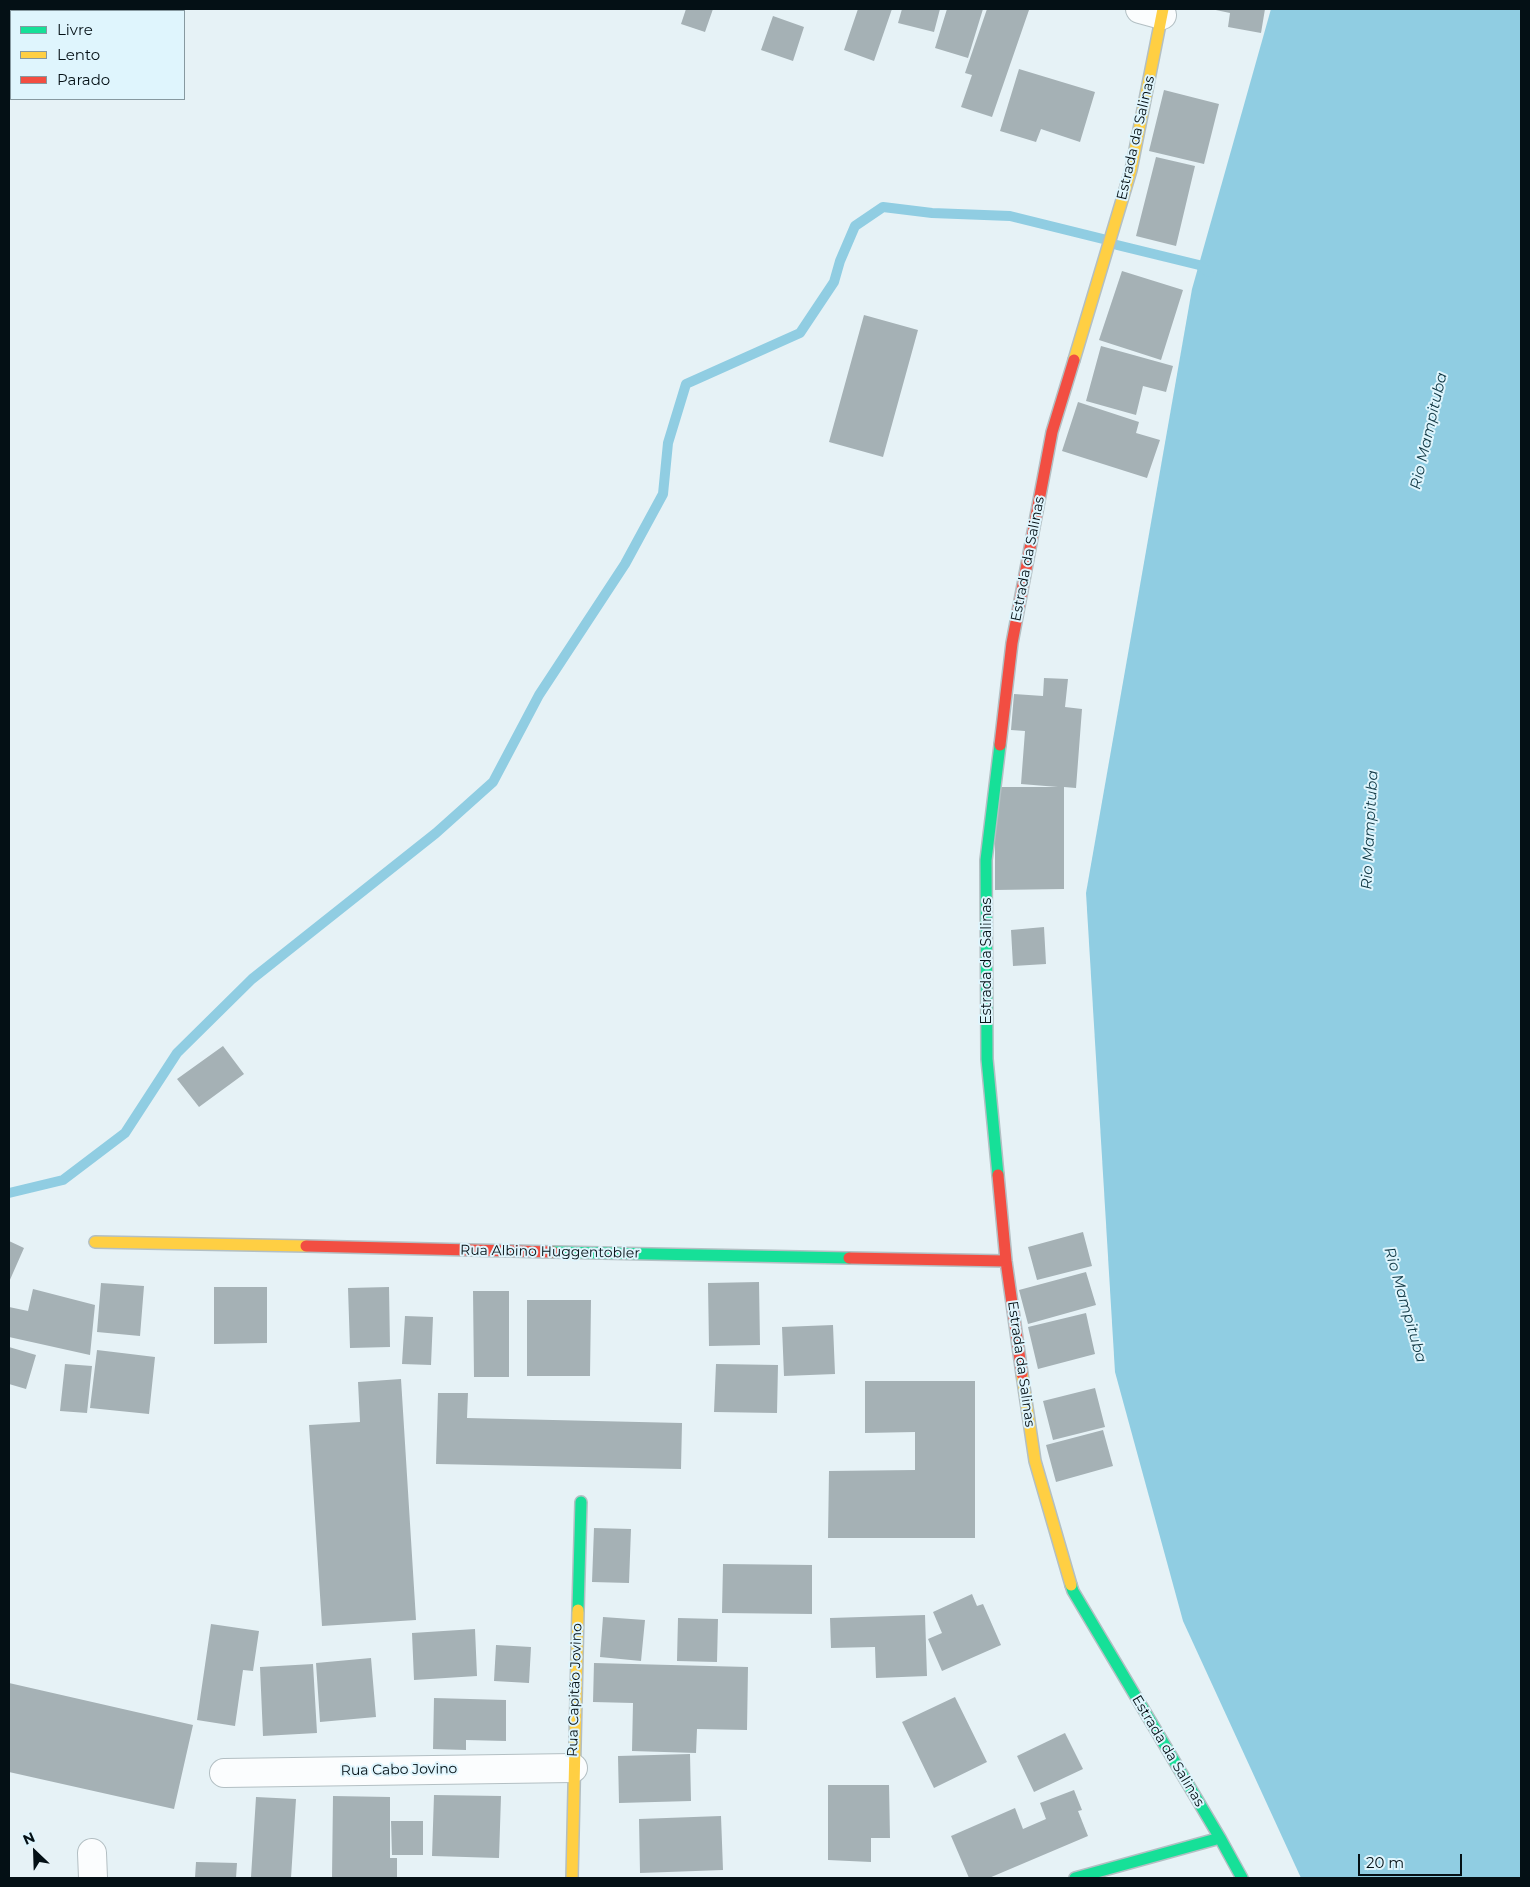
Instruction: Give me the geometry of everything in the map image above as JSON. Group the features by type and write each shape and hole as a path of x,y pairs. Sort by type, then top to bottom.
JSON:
{"street":[{"name":"Estrada da Salinas","path":"1155,11 1131,170 1052,432 1012,643 986,860 987,1059 1006,1261 1035,1461 1073,1591 1242,1878"},
{"name":"Rua Albino Huggentobler","path":"95,1242 1006,1261"},
{"name":"Rua Capitão Jovino","path":"572,1878 573,1768 581,1502"},
{"name":"Rua Cabo Jovino","path":"224,1772 573,1768"},
{"path":"1076,1878 1220,1838"}],"water":[{"name":"Rio Mampituba","path":"1271,9 1521,9 1521,1878 1301,1878 1183,1621 1115,1372 1086,893 1192,289"}],"building":[{"path":"686,9 713,9 705,32 681,24"},
{"path":"858,9 892,9 874,61 844,50"},
{"path":"902,9 940,9 934,32 898,23"},
{"path":"947,9 983,9 968,58 935,48"},
{"path":"987,9 1029,10 992,117 961,107 972,75 965,73"},
{"path":"1211,9 1265,9 1261,33 1228,27 1230,13"},
{"path":"773,16 804,27 793,61 761,50"},
{"path":"1019,69 1095,92 1080,142 1041,129 1036,142 1000,131"},
{"path":"1164,90 1219,104 1204,164 1149,151"},
{"path":"1156,157 1195,166 1176,246 1136,236"},
{"path":"1122,271 1183,290 1161,360 1099,340"},
{"path":"864,315 918,330 883,457 829,442"},
{"path":"1101,346 1173,366 1166,392 1143,386 1136,415 1086,401"},
{"path":"1078,402 1139,422 1136,433 1160,440 1147,478 1062,451"},
{"path":"1044,678 1068,679 1065,707 1082,709 1076,788 1064,787 1064,889 995,890 995,787 1058,787 1021,784 1025,731 1011,730 1014,694 1043,696"},
{"path":"1044,927 1046,964 1013,966 1011,930"},
{"path":"223,1046 244,1074 199,1107 177,1079"},
{"path":"1083,1232 1092,1266 1037,1280 1028,1247"},
{"path":"9,1241 24,1248 9,1282"},
{"path":"1086,1272 1096,1305 1028,1324 1019,1290"},
{"path":"759,1282 760,1345 709,1346 708,1283"},
{"path":"101,1283 144,1286 140,1336 97,1332"},
{"path":"214,1287 267,1287 267,1343 214,1344"},
{"path":"389,1287 390,1347 350,1348 348,1288"},
{"path":"33,1289 95,1305 90,1355 9,1337 9,1307 28,1311"},
{"path":"473,1291 509,1291 509,1377 474,1377"},
{"path":"527,1300 591,1300 590,1376 527,1376"},
{"path":"1086,1313 1095,1354 1038,1369 1028,1327"},
{"path":"405,1316 433,1317 431,1365 402,1364"},
{"path":"833,1325 835,1374 784,1376 782,1327"},
{"path":"9,1347 36,1355 26,1389 9,1384"},
{"path":"97,1350 155,1357 149,1414 90,1408"},
{"path":"65,1364 92,1366 87,1413 60,1411"},
{"path":"716,1364 778,1365 777,1413 714,1412"},
{"path":"401,1379 416,1620 322,1626 309,1425 360,1422 358,1382"},
{"path":"865,1381 975,1381 975,1538 828,1538 829,1471 915,1470 915,1432 865,1433"},
{"path":"1095,1388 1105,1427 1053,1440 1043,1401"},
{"path":"438,1393 468,1393 467,1418 682,1423 681,1469 436,1464"},
{"path":"1103,1430 1113,1466 1056,1482 1046,1445"},
{"path":"594,1528 631,1529 629,1583 592,1582"},
{"path":"723,1564 812,1565 812,1614 722,1613"},
{"path":"972,1594 977,1606 983,1604 1001,1645 942,1671 928,1639 942,1633 933,1612"},
{"path":"925,1615 927,1676 876,1678 875,1647 831,1648 830,1618"},
{"path":"603,1617 645,1620 641,1661 600,1657"},
{"path":"678,1618 718,1619 717,1662 677,1661"},
{"path":"211,1624 259,1631 253,1671 243,1670 235,1726 197,1720"},
{"path":"475,1629 477,1676 414,1680 412,1633"},
{"path":"496,1645 531,1647 529,1683 494,1681"},
{"path":"371,1658 376,1717 320,1722 316,1663"},
{"path":"594,1663 748,1667 747,1730 697,1729 696,1753 632,1751 633,1703 593,1702"},
{"path":"313,1664 317,1733 263,1736 260,1667"},
{"path":"9,1683 193,1725 174,1809 9,1772"},
{"path":"955,1697 987,1762 934,1788 902,1722"},
{"path":"434,1698 506,1700 506,1741 466,1740 466,1750 433,1749"},
{"path":"1065,1733 1083,1769 1034,1792 1017,1756"},
{"path":"690,1754 691,1801 619,1803 618,1756"},
{"path":"828,1785 889,1785 890,1838 871,1838 871,1862 828,1860"},
{"path":"1074,1790 1082,1810 1078,1811 1088,1836 989,1878 969,1878 951,1836 1015,1808 1023,1829 1046,1819 1040,1803"},
{"path":"434,1795 501,1796 499,1858 432,1856"},
{"path":"333,1796 390,1797 390,1858 397,1858 397,1878 332,1878"},
{"path":"256,1797 296,1799 291,1878 251,1877"},
{"path":"721,1816 723,1870 640,1873 639,1819"},
{"path":"391,1821 423,1821 423,1855 392,1855"},
{"path":"196,1862 237,1863 236,1878 195,1878"}],"waterway":[{"path":"9,1193 63,1180 125,1133 177,1053 252,979 436,833 493,782 539,695 625,564 663,494 668,443 686,384 800,333 834,282 840,261 855,226 883,207 932,213 1010,216 1103,239"},
{"path":"1117,245 1199,265 1209,272"}],"traffic: fast":[{"path":"998,1175 987,1059 986,860 1000,745"},
{"path":"553,1252 849,1258"},
{"path":"578,1610 581,1502"},
{"path":"1071,1585 1242,1878"},
{"path":"1075,1878 1220,1838"}],"traffic: slow":[{"path":"1074,360 1131,170 1163,9"},
{"path":"95,1242 306,1246"},
{"path":"1022,1374 1035,1461 1071,1585"},
{"path":"572,1878 578,1610"}],"traffic: jam":[{"path":"1000,745 1012,643 1052,432 1074,360"},
{"path":"998,1175 1006,1261 1022,1374"},
{"path":"306,1246 553,1252"},
{"path":"849,1258 1006,1261"}]}
